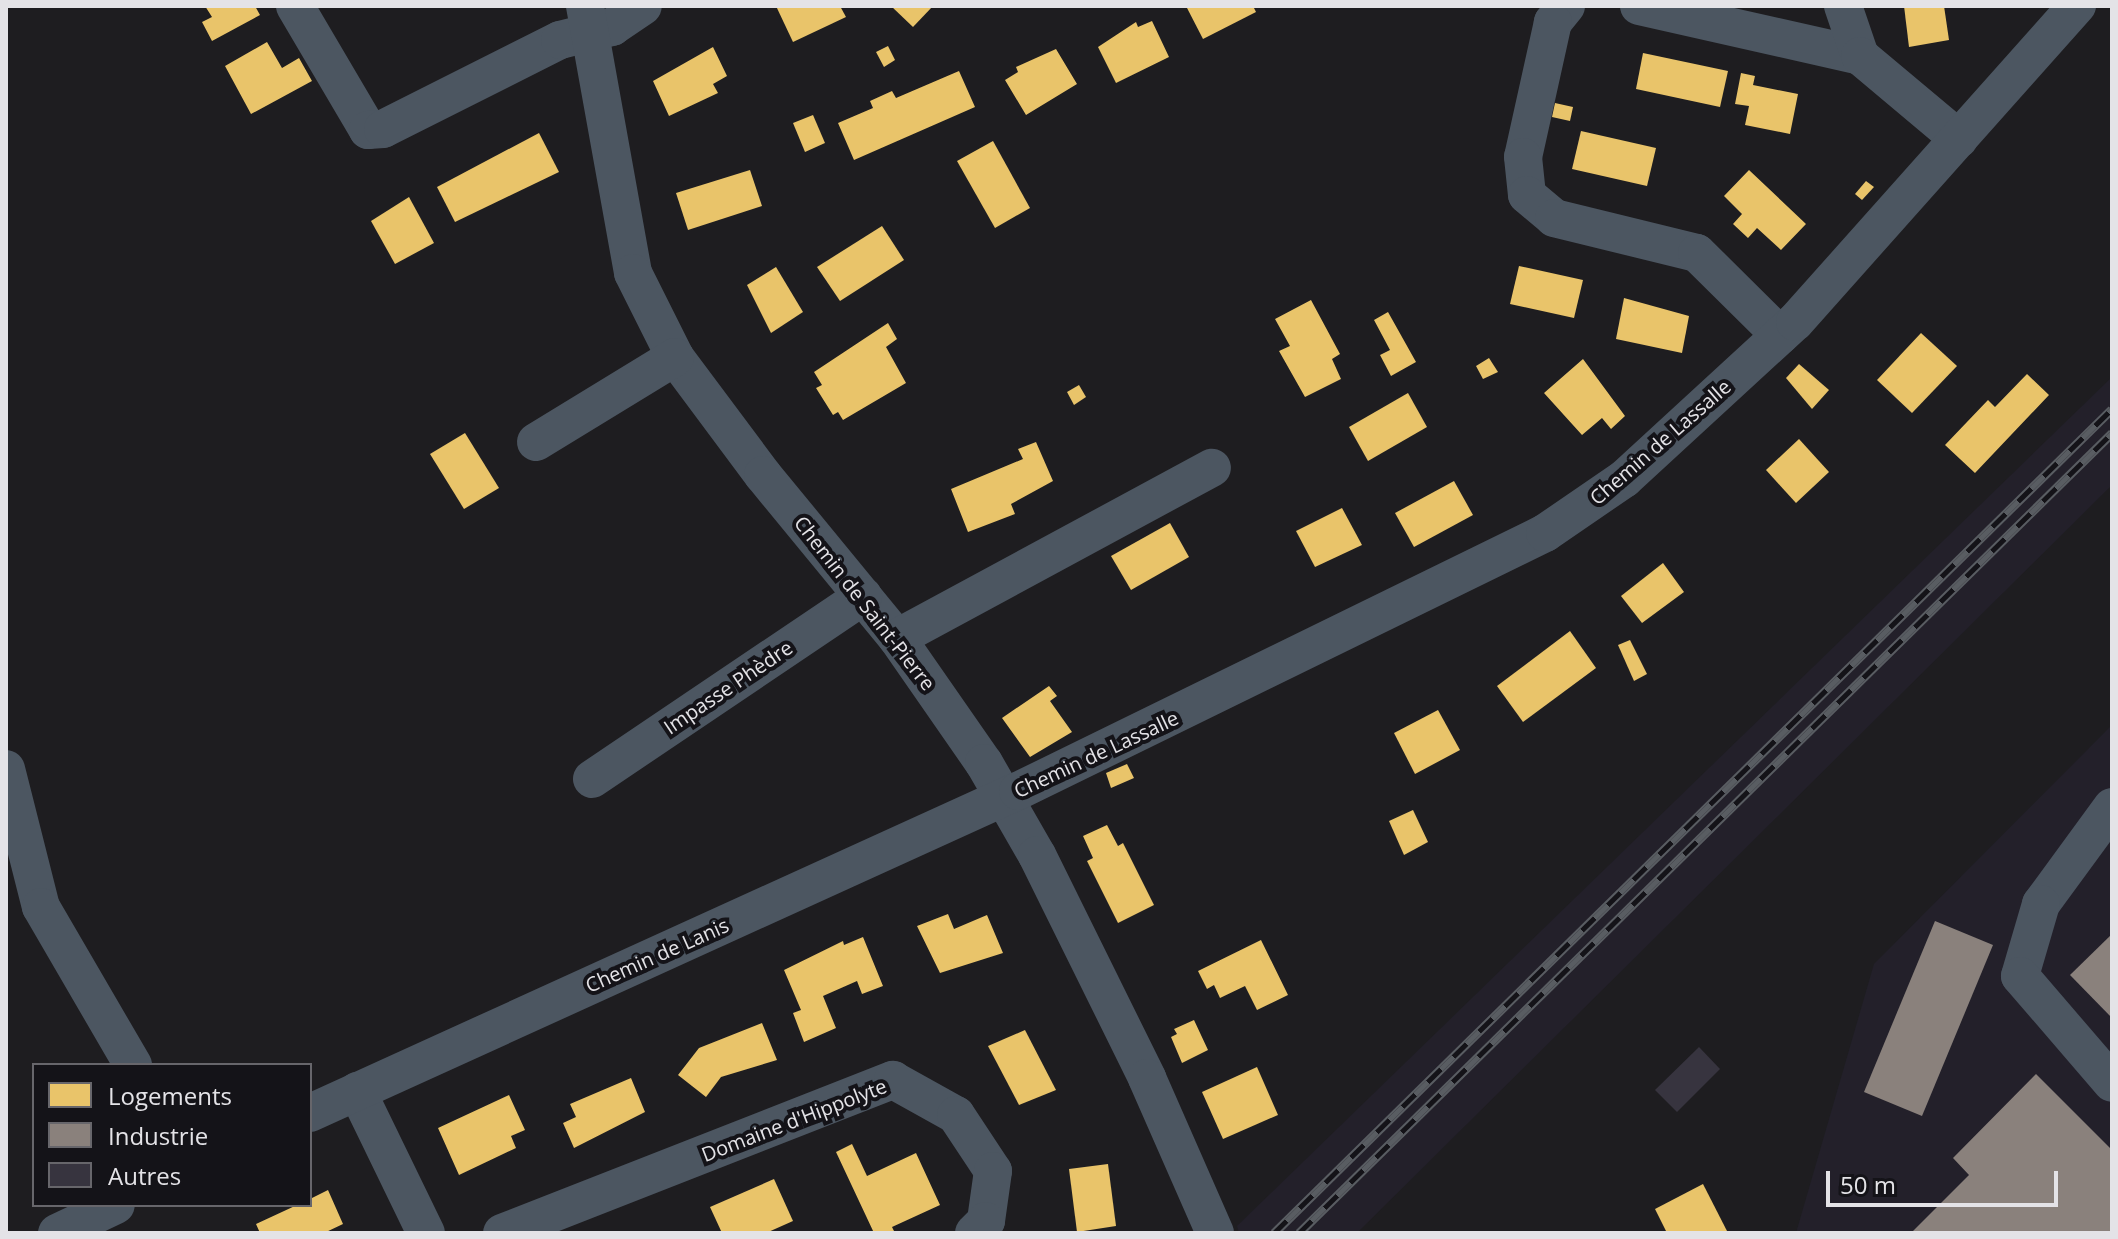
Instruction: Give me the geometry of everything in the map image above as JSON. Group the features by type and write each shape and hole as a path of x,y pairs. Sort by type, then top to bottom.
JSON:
{"street":[{"path":"295,6 368,130 383,129 560,40 587,19 612,27 643,6"},
{"path":"1566,6 1553,22 1523,157 1527,195 1554,218 1697,253 1780,335"},
{"path":"1639,6 1860,56 1959,139"},
{"path":"1843,6 1860,56"},
{"name":"Chemin de Lassalle","path":"1005,798 1545,533 1624,479 1780,335 2077,6"},
{"name":"Chemin de Saint-Pierre","path":"587,19 633,273 675,357 897,638 1005,798 1147,1078 1215,1233"},
{"path":"536,442 675,357"},
{"path":"897,638 1212,468"},
{"name":"Impasse Phèdre","path":"592,779 863,596"},
{"path":"6,769 41,907 132,1063"},
{"name":"Chemin de Lanis","path":"312,1112 1005,798"},
{"path":"2112,807 2041,904 2020,976 2112,1083"},
{"name":"Domaine d'Hippolyte","path":"502,1233 893,1080 956,1115 993,1171 986,1221 974,1233"},
{"path":"357,1091 426,1233"},
{"path":"57,1233 112,1207"}],"shaded area":[{"path":"2112,377 2112,485 1357,1233 1239,1233 1237,1226"},
{"path":"2112,725 2112,1233 1796,1233 1874,964"}],"building: Logements":[{"path":"205,6 255,6 260,15 212,41 202,22 212,17"},
{"path":"776,6 840,6 846,17 793,42"},
{"path":"891,6 933,6 913,27"},
{"path":"1186,6 1253,6 1256,12 1203,39"},
{"path":"1904,6 1944,6 1949,40 1909,47"},
{"path":"1152,21 1169,57 1116,83 1098,47 1136,22 1138,27"},
{"path":"267,42 282,68 299,58 312,81 251,114 225,66"},
{"path":"888,46 895,60 884,67 876,52"},
{"path":"713,47 727,76 713,84 718,93 669,116 653,81"},
{"path":"1056,49 1077,84 1026,115 1005,80 1018,72 1016,67"},
{"path":"1643,53 1728,71 1720,107 1636,89"},
{"path":"959,71 975,107 854,160 838,123 873,108 870,101 892,91 896,98"},
{"path":"1741,73 1755,76 1753,85 1798,94 1790,134 1745,125 1749,106 1735,104"},
{"path":"1555,103 1573,107 1570,121 1552,117"},
{"path":"813,115 825,143 805,152 793,123"},
{"path":"1581,131 1656,148 1647,186 1572,169"},
{"path":"539,133 559,172 455,222 437,187"},
{"path":"993,141 1030,208 995,228 957,161"},
{"path":"750,170 762,206 688,230 676,193"},
{"path":"1749,170 1806,224 1781,250 1757,228 1748,238 1733,224 1742,214 1724,196"},
{"path":"1866,181 1874,187 1862,200 1855,194"},
{"path":"409,197 434,243 395,264 371,221"},
{"path":"882,226 904,260 840,301 817,267"},
{"path":"1519,266 1583,280 1574,318 1510,304"},
{"path":"776,267 803,312 771,333 747,285"},
{"path":"1624,298 1689,316 1682,353 1616,339"},
{"path":"1311,300 1340,354 1332,359 1341,379 1305,397 1279,351 1290,346 1275,319"},
{"path":"1388,312 1416,362 1391,376 1380,355 1390,350 1374,320"},
{"path":"888,323 897,339 886,347 906,383 843,420 838,412 833,415 816,388 822,385 814,372"},
{"path":"1921,333 1957,366 1912,413 1877,380"},
{"path":"1489,358 1498,372 1483,379 1476,366"},
{"path":"1583,359 1625,416 1611,429 1602,418 1582,435 1544,393"},
{"path":"1799,364 1829,390 1812,409 1786,378"},
{"path":"2027,374 2049,395 1975,473 1945,445 1988,400 1995,407"},
{"path":"1079,385 1086,397 1074,405 1067,392"},
{"path":"1408,393 1427,427 1368,461 1349,427"},
{"path":"465,433 499,488 464,509 430,454"},
{"path":"1799,439 1829,472 1796,503 1766,470"},
{"path":"1036,442 1053,481 1011,504 1015,514 968,532 951,489 1023,459 1018,449"},
{"path":"1454,481 1473,515 1414,547 1395,513"},
{"path":"1342,508 1362,545 1315,567 1296,531"},
{"path":"1170,523 1189,557 1131,590 1111,556"},
{"path":"1663,563 1684,592 1642,623 1621,596"},
{"path":"1570,631 1596,668 1523,722 1497,686"},
{"path":"1630,640 1647,674 1634,681 1618,645"},
{"path":"1049,686 1057,696 1050,701 1072,732 1030,757 1002,718"},
{"path":"1438,710 1460,750 1415,774 1394,733"},
{"path":"1127,764 1134,778 1111,788 1106,773"},
{"path":"1413,810 1428,842 1404,855 1389,821"},
{"path":"1107,825 1118,846 1123,843 1154,905 1118,923 1087,861 1093,858 1083,836"},
{"path":"948,914 954,929 987,915 1003,953 940,973 917,926"},
{"path":"863,937 883,986 862,994 857,981 823,996 836,1028 804,1042 793,1013 801,1010 784,970 843,941 844,945"},
{"path":"1261,940 1288,995 1257,1010 1245,986 1220,998 1214,985 1207,989 1198,971"},
{"path":"1194,1020 1208,1050 1182,1063 1171,1037 1177,1034 1174,1029"},
{"path":"762,1023 777,1060 721,1077 706,1097 678,1075 699,1048"},
{"path":"1025,1030 1056,1090 1019,1105 988,1046"},
{"path":"1257,1067 1278,1115 1223,1139 1202,1092"},
{"path":"631,1078 645,1112 574,1148 563,1123 576,1117 570,1104"},
{"path":"509,1095 525,1130 511,1136 516,1148 459,1175 438,1128"},
{"path":"852,1144 867,1176 916,1153 940,1205 892,1227 895,1233 874,1233 836,1152"},
{"path":"1108,1164 1116,1226 1077,1232 1069,1169"},
{"path":"774,1179 793,1221 766,1233 722,1233 710,1207"},
{"path":"1703,1184 1728,1233 1667,1233 1655,1209"},
{"path":"328,1190 343,1224 324,1233 260,1233 256,1224 293,1207 312,1207 312,1198"}],"building: Industrie":[{"path":"1935,921 1993,945 1922,1116 1864,1092"},
{"path":"2112,934 2112,1018 2070,975"},
{"path":"2036,1074 2112,1150 2112,1233 1911,1233 1969,1175 1953,1158"}],"building: Autres":[{"path":"1699,1047 1720,1069 1677,1112 1655,1090"}],"railway":[{"path":"1274,1233 2112,409"},
{"path":"1299,1233 2112,433"}]}
